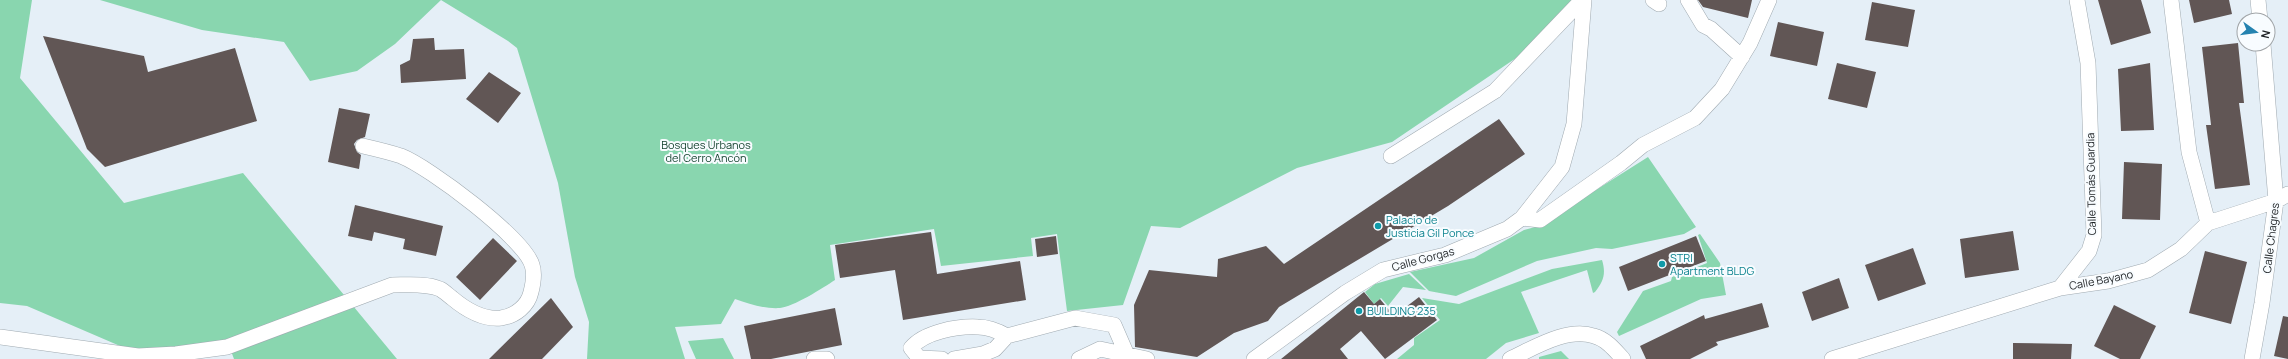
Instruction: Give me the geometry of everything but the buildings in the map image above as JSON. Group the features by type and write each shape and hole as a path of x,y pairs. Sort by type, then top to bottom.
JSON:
{"street":[{"path":"1391,156 1495,91 1583,0"},
{"name":"Calle Gorgas","path":"1254,359 1345,293 1383,270 1445,255 1507,229 1522,218 1562,167 1574,124 1583,0"},
{"path":"1688,0 1703,25 1711,29 1742,57"},
{"path":"1522,218 1540,220 1621,163 1643,145 1695,118 1722,89 1750,43 1769,0"},
{"name":"Calle Tomás Guardia","path":"2060,288 2089,251 2094,235 2088,63 2077,0"},
{"path":"2171,0 2189,152 2208,223"},
{"path":"2258,0 2259,12"},
{"name":"Calle Chagres","path":"2252,359 2282,198 2265,52"},
{"path":"0,337 138,356 176,354 227,347 392,285 415,285 440,289 461,306 481,316 500,318 516,313 529,300 533,283 532,265 523,251 491,217 438,179 402,157 363,146"},
{"name":"Calle Bayano","path":"2060,288 2108,281 2148,270 2181,249 2208,223 2282,198"},
{"path":"1832,359 2060,288"},
{"path":"954,359 983,354 995,349 1008,336 1075,318 1114,325 1127,355"},
{"path":"942,359 919,358 911,348 918,339 948,330 977,327 994,330 1008,336"},
{"path":"1510,359 1556,338 1578,334 1594,336 1610,344 1622,359"},
{"path":"1079,359 1100,349 1147,359"},
{"path":"814,359 827,359"}],"green space":[{"path":"0,0 32,0 20,78 124,203 243,173 397,359 234,359 227,340 134,352 27,306 0,303"},
{"path":"100,0 441,0 395,44 357,71 310,81 284,42 202,30"},
{"name":"Bosques Urbanos del Cerro Ancón","path":"441,0 1574,0 1522,54 1392,142 1297,168 1180,228 1151,226 1123,305 1067,311 1057,234 1031,238 1033,256 941,266 934,229 830,245 835,280 808,297 786,307 780,308 763,307 735,299 721,324 675,327 685,359 587,359 589,322 575,277 558,183 517,48"},
{"path":"1648,157 1696,227 1684,234 1612,249 1596,248 1537,261 1456,296 1429,291 1410,272 1474,258 1524,230 1539,226"},
{"path":"1700,234 1720,263 1726,295 1701,299 1619,336 1617,332 1643,291 1671,281 1672,277 1707,263 1698,235"},
{"path":"1602,260 1604,269 1603,277 1598,288 1593,293 1587,270 1521,292 1539,333 1506,343 1486,359 1397,359 1414,345 1414,338 1440,320 1422,298 1459,304 1552,269"},
{"path":"1409,274 1426,290 1403,287 1388,306 1381,298 1374,304 1365,292 1375,284"},
{"path":"723,338 734,359 696,359 688,341"},
{"path":"1561,351 1569,359 1539,359 1539,357"}],"place":[{"name":"Palacio de Justicia Gil Ponce","path":"1378,226"},
{"name":"STRI Apartment BLDG","path":"1662,264"},
{"name":"BUILDING 235","path":"1359,311"}]}
